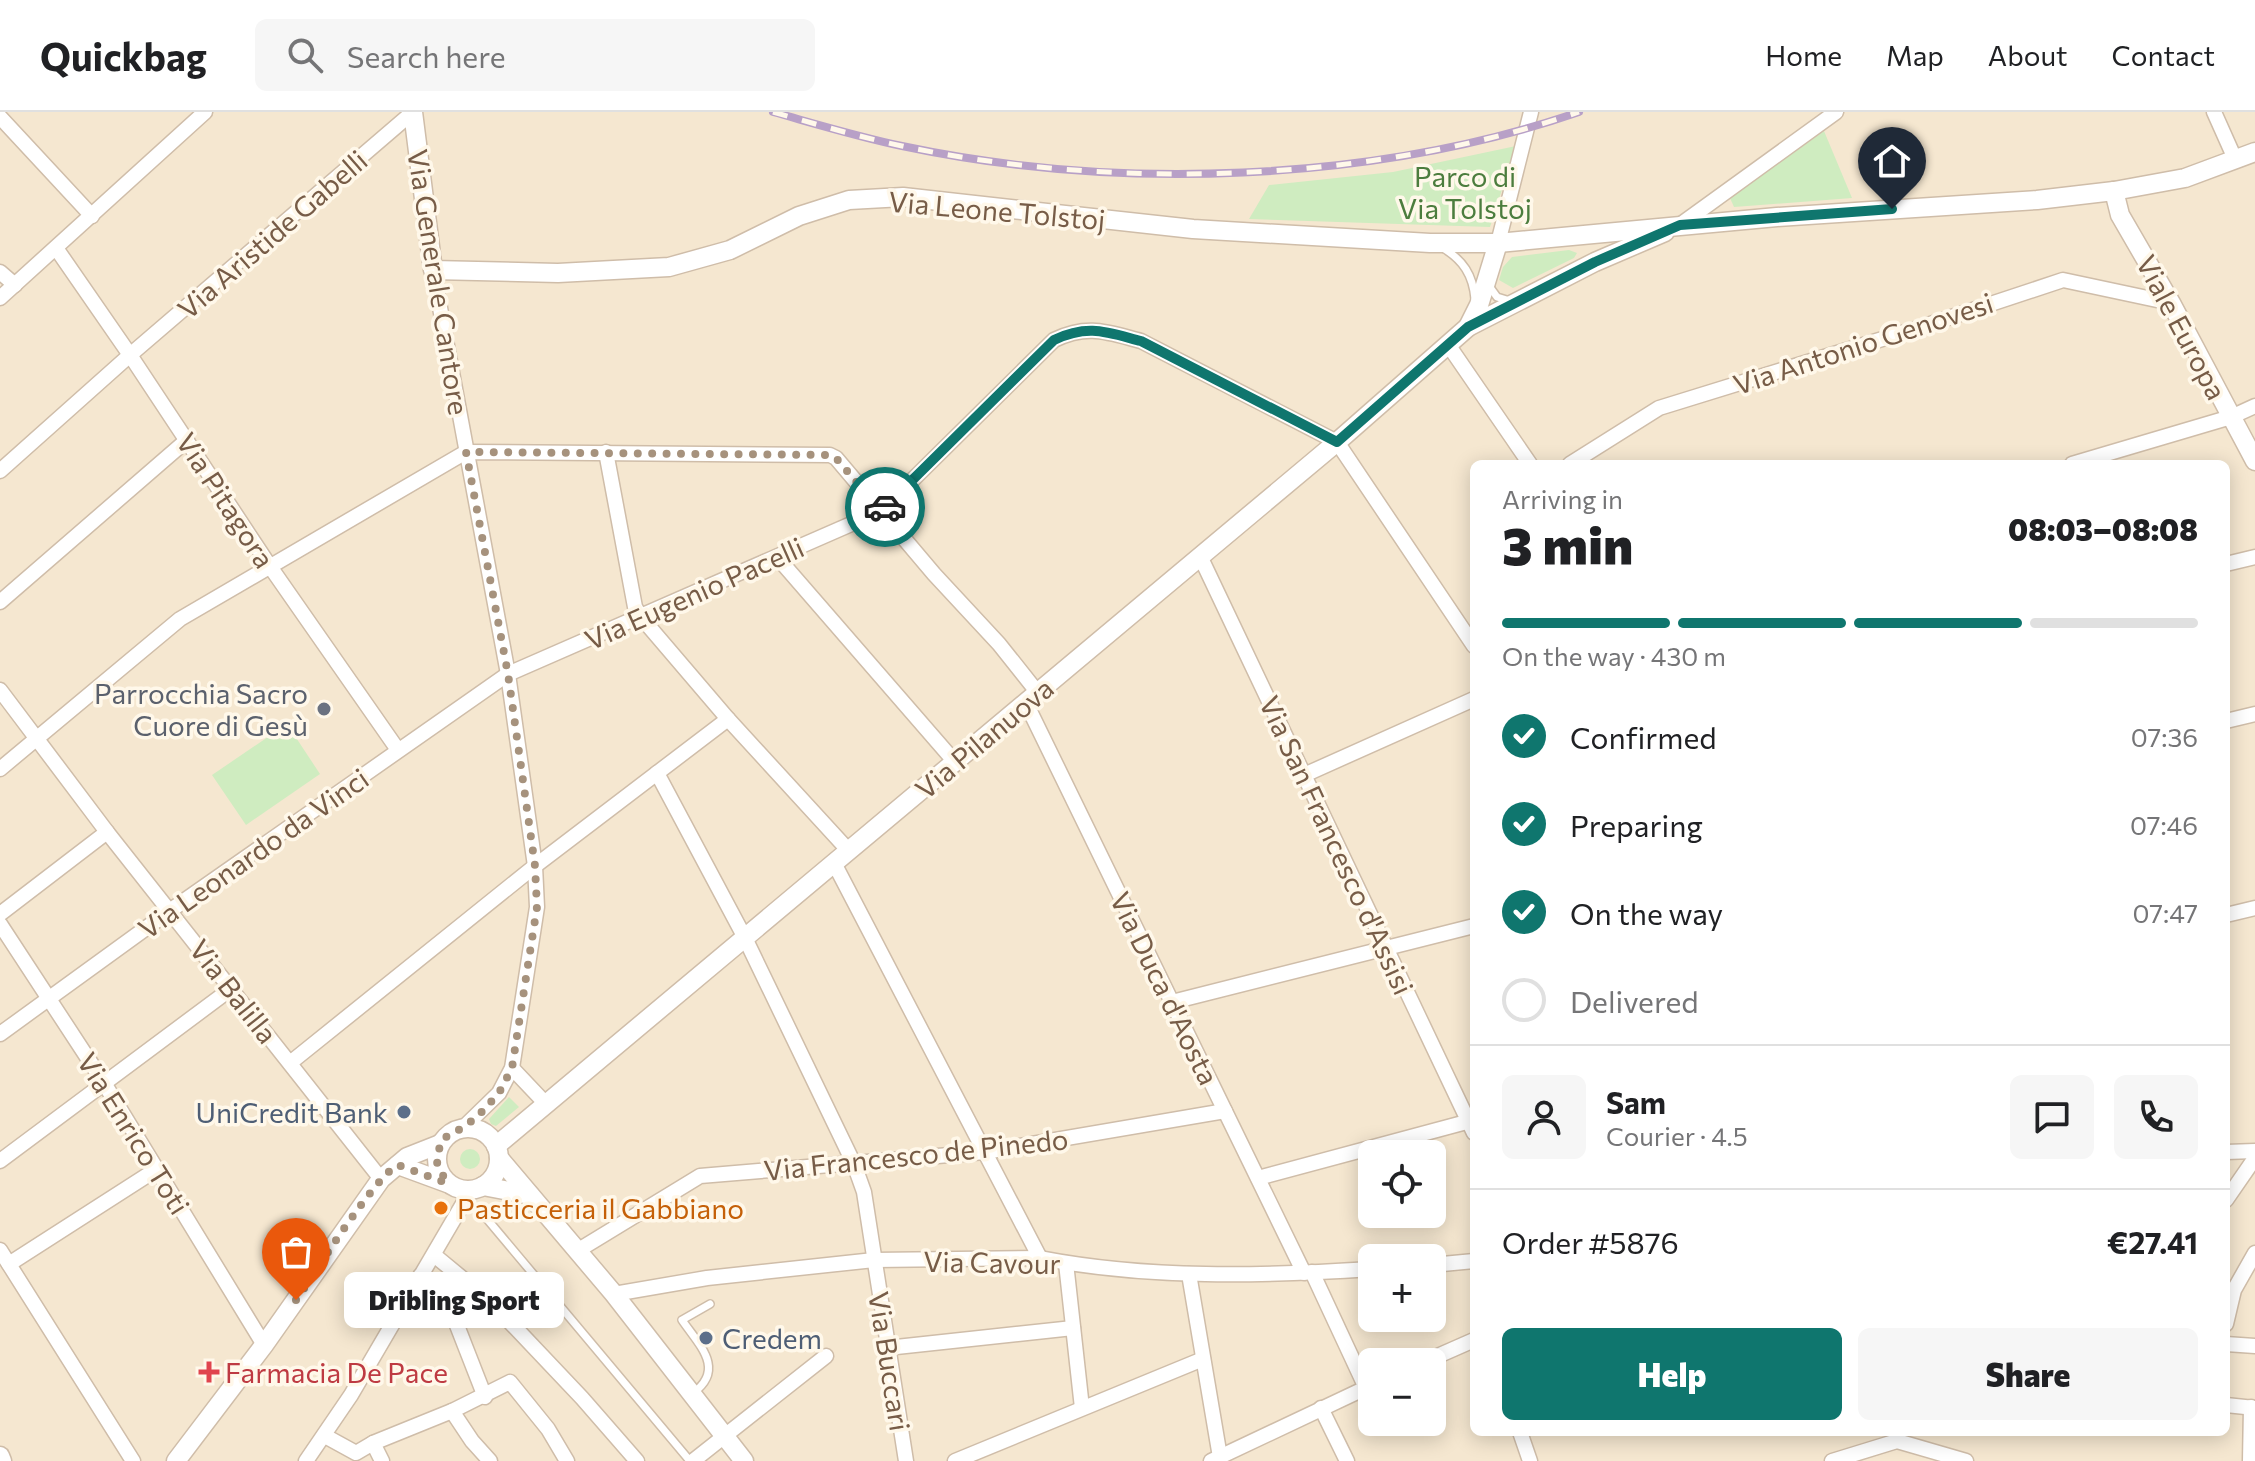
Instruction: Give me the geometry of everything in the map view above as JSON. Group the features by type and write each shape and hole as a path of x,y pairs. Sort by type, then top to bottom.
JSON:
{"street":[{"path":"0,298 205,112"},
{"name":"Via Generale Cantore","path":"413,112 433,270 508,674 535,866 537,907 512,1068"},
{"name":"Via Aristide Gabelli","path":"0,471 413,112"},
{"path":"1468,327 1487,282 1531,112"},
{"path":"1468,327 1595,262 1680,225 1836,112"},
{"path":"2214,112 2235,159"},
{"path":"0,117 92,216"},
{"name":"Via Leone Tolstoj","path":"433,270 558,273 669,267 730,250 799,216 849,200 903,197 1193,229 1430,243 1498,243 1680,225 2037,200 2114,191 2185,178 2255,152"},
{"name":"Viale Europa","path":"2114,191 2120,215 2255,461"},
{"name":"Via Pitagora","path":"56,248 269,565 398,750"},
{"path":"0,272 15,285"},
{"name":"Via Antonio Genovesi","path":"1576,460 1659,408 2063,280 2171,303"},
{"name":"Via Pilanuova","path":"498,1152 547,1105 1337,442 1468,327"},
{"path":"881,511 1054,340 1075,330 1108,332 1141,341 1337,442 1470,640"},
{"path":"1449,346 1527,460"},
{"path":"2086,460 2231,417 2255,406"},
{"path":"0,602 187,440"},
{"path":"0,769 180,619 466,452"},
{"name":"Via Duca d'Aosta","path":"466,452 830,455 836,458 934,574 999,644 1032,698 1225,1111 1358,1366"},
{"path":"606,452 635,607 640,616 728,719 849,851"},
{"name":"Via Eugenio Pacelli","path":"508,674 881,511"},
{"name":"Via San Francesco d'Assisi","path":"1200,556 1470,1121"},
{"path":"777,557 955,762"},
{"path":"2230,563 2255,557"},
{"name":"Via Leonardo da Vinci","path":"0,1034 508,674"},
{"name":"Via Balilla","path":"0,690 107,832 381,1179"},
{"path":"1304,775 1470,702"},
{"path":"2230,720 2255,714"},
{"path":"290,1063 535,866 728,719"},
{"name":"Via Buccari","path":"657,773 745,938 854,1164 864,1192 906,1461"},
{"path":"0,914 107,832"},
{"path":"834,863 1040,1258"},
{"path":"2230,914 2255,908"},
{"name":"Via Enrico Toti","path":"0,924 104,1083 264,1345"},
{"path":"1172,1002 1470,927"},
{"path":"0,1161 232,988"},
{"path":"447,1183 437,1164 440,1144 447,1136 464,1127 499,1093 512,1068 547,1105"},
{"name":"Via Francesco de Pinedo","path":"577,1251 700,1176 985,1152 1225,1111"},
{"path":"1258,1178 1470,1125"},
{"path":"464,1127 483,1131 530,1195 614,1294 744,1461"},
{"path":"176,1461 264,1345 381,1179 419,1150 440,1144"},
{"path":"2230,1152 2255,1151"},
{"path":"306,1461 325,1436 473,1192 495,1174 498,1152"},
{"path":"2230,1194 2255,1158"},
{"path":"398,1165 462,1190 530,1195"},
{"path":"9,1264 157,1169"},
{"path":"0,1250 133,1461"},
{"path":"2230,1307 2234,1290 2255,1253"},
{"path":"434,1255 491,1302 637,1461"},
{"name":"Via Cavour","path":"614,1294 707,1278 874,1260 1040,1258 1189,1274 1358,1270"},
{"path":"1066,1263 1082,1408"},
{"path":"1446,1265 1470,1266"},
{"path":"1189,1274 1216,1459 1358,1392"},
{"path":"420,1276 451,1310 485,1397"},
{"path":"887,1348 1073,1328"},
{"path":"1446,1352 1470,1342"},
{"path":"2230,1344 2255,1346"},
{"path":"692,1461 826,1356"},
{"path":"955,1461 1203,1359"},
{"path":"325,1436 356,1453 373,1443 485,1397 510,1382 548,1429 567,1461"},
{"path":"2230,1405 2253,1407 2250,1461"},
{"path":"1321,1408 1347,1461"},
{"path":"452,1411 490,1461"},
{"path":"1521,1436 1530,1461"},
{"path":"1832,1461 1897,1436 1966,1461"},
{"path":"373,1443 382,1461"}],"lane":[{"path":"1430,243 1454,255 1470,275 1476,302 1468,327"},
{"path":"1487,282 1497,297 1520,301"},
{"path":"473,1192 482,1213 692,1461"},
{"path":"691,1394 707,1380 710,1370 707,1356 682,1320 710,1304"}],"shaded area":[{"path":"0,112 2255,112 2255,1461 0,1461"}],"green space":[{"path":"1824,131 1852,198 1734,207 1730,198"},
{"name":"Parco di Via Tolstoj","path":"1516,146 1490,227 1249,219 1269,185 1393,172"},
{"path":"1569,250 1577,253 1574,258 1513,288 1499,280 1503,267 1512,257"},
{"path":"287,724 320,774 246,825 212,775"},
{"path":"509,1097 519,1107 496,1126 491,1124 489,1119"},
{"path":"470,1149 477,1152 480,1159 477,1166 470,1169 463,1166 460,1159 463,1152"}],"railway":[{"path":"773,112 886,142 984,160 1069,170 1155,174 1330,166 1416,154 1500,136 1579,112"}],"way so far":[{"path":"296,1300 387,1172 398,1165 447,1183 437,1164 440,1144 478,1116 499,1093 512,1068 537,907 535,866 508,674 466,452 830,455 836,458 881,511 885,507"}],"place":[{"name":"Parrocchia Sacro Cuore di Gesù","path":"324,709"},
{"name":"UniCredit Bank","path":"404,1112"},
{"name":"Pasticceria il Gabbiano","path":"441,1208"},
{"name":"Dribling Sport","path":"296,1300"},
{"name":"Credem","path":"706,1338"},
{"name":"Farmacia De Pace","path":"209,1372"}],"route":[{"path":"885,507 1054,340 1075,330 1108,332 1141,341 1337,442 1468,327 1595,262 1680,225 1892,209"}]}
